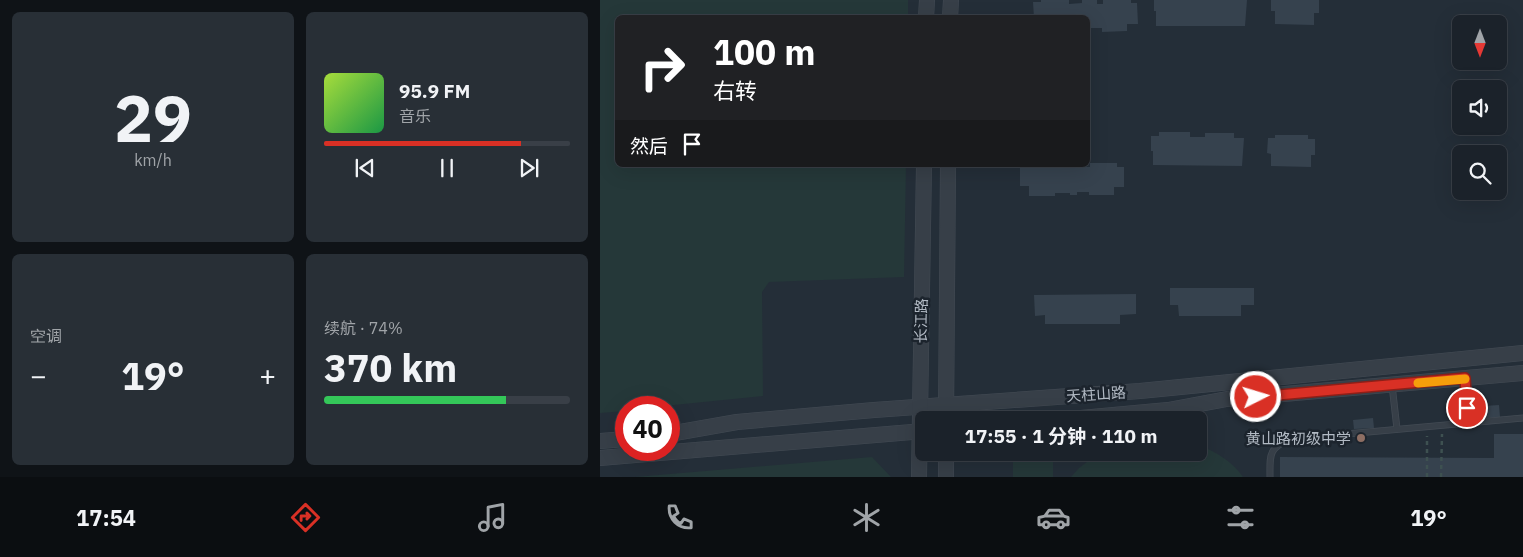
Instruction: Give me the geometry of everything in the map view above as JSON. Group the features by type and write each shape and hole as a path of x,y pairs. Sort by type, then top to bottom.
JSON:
{"street":[{"path":"926,15 927,0"},
{"path":"950,0 950,15"},
{"name":"长江路","path":"920,411 924,167"},
{"name":"长江路","path":"946,411 948,167"},
{"name":"天柱山路","path":"955,411 1523,353"},
{"name":"天柱山路","path":"1157,411 1227,399 1523,373"},
{"name":"天柱山路","path":"680,432 737,422 920,407 941,411"},
{"path":"600,458 915,432"},
{"path":"600,441 615,440"},
{"name":"长江路","path":"919,477 920,461"},
{"path":"946,461 946,477"}],"lane":[{"path":"1465,378 1468,423"},
{"path":"1392,385 1397,429"},
{"path":"1270,477 1270,459 1273,450 1280,443 1291,439 1523,418"}],"path":[{"path":"1441,477 1442,425"},
{"path":"1427,427 1427,477"}],"shaded area":[{"path":"600,0 908,0 908,15 615,15 615,167 906,167 904,277 769,282 762,292 763,396 680,404 680,396 615,396 615,412 600,413"},
{"path":"1207,449 1234,466 1243,477 1071,477 1088,461 1207,461"},
{"path":"872,457 891,477 635,477"},
{"path":"1013,461 1053,461 1053,477 1013,477"}],"building":[{"path":"1041,0 1069,0 1069,4 1082,3 1082,0 1097,0 1097,4 1103,4 1103,0 1131,0 1131,3 1137,3 1138,24 1127,24 1127,31 1102,32 1102,28 1090,28 1090,15 1034,15 1033,2 1041,2"},
{"path":"1154,0 1247,0 1245,26 1156,26"},
{"path":"1271,0 1319,0 1319,13 1314,13 1314,25 1275,24 1275,11 1271,11"},
{"path":"1159,132 1190,132 1190,137 1205,137 1205,133 1234,133 1234,138 1244,138 1242,166 1153,165 1151,136 1159,136"},
{"path":"1275,135 1308,135 1308,139 1315,139 1315,155 1311,155 1311,167 1271,166 1271,154 1267,153 1268,138 1275,138"},
{"path":"1090,163 1117,163 1117,167 1124,167 1124,187 1114,187 1114,195 1089,195 1089,192 1077,192 1077,195 1055,193 1055,196 1029,196 1029,186 1020,186 1020,167 1090,167"},
{"path":"1170,288 1254,288 1254,305 1241,305 1241,316 1179,316 1178,305 1170,305"},
{"path":"1136,294 1136,314 1120,315 1120,324 1045,324 1045,315 1035,316 1034,295"},
{"path":"1499,405 1500,417 1485,418 1484,406"},
{"path":"1373,418 1374,428 1354,429 1353,420"},
{"path":"1494,434 1523,434 1523,477 1280,477 1280,457 1494,458"}],"slow traffic":[{"path":"1418,383 1465,379"}],"place":[{"name":"黄山路初级中学","path":"1361,438"}],"route":[{"path":"1256,397 1465,378 1467,408"}]}
